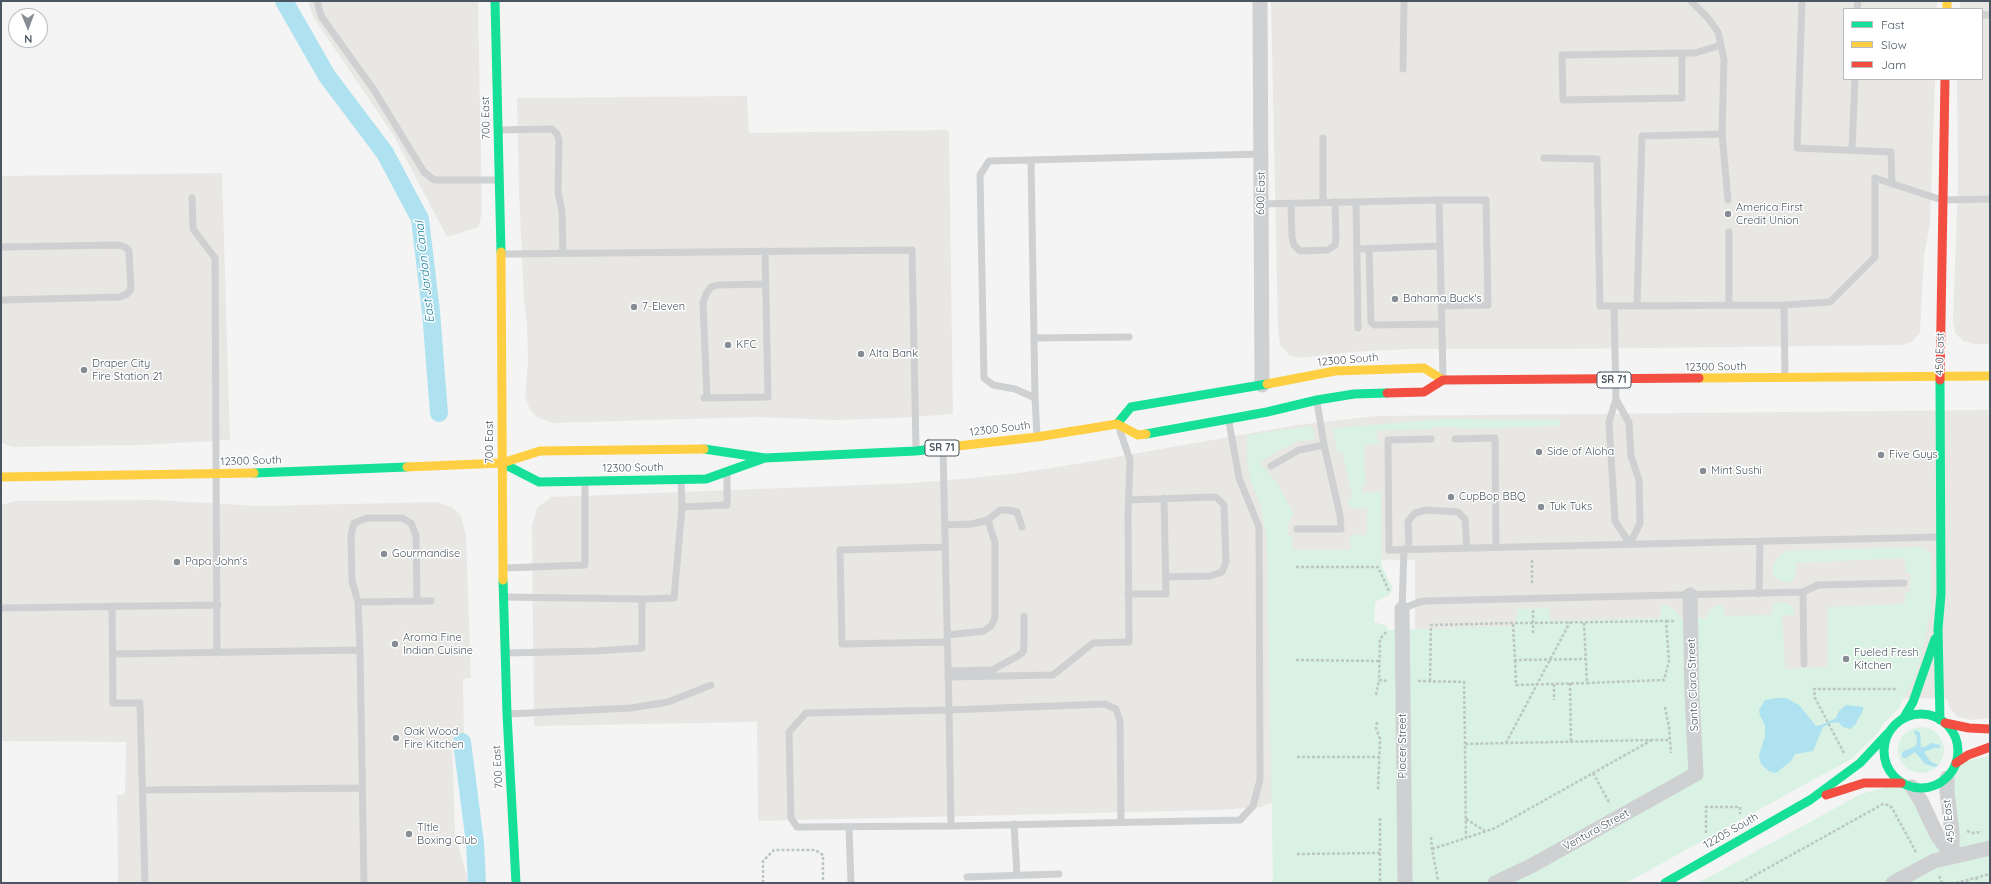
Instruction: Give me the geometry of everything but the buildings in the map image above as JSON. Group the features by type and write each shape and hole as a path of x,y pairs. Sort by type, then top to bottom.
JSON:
{"main road":[{"name":"700 East","path":"495,1 501,254 503,597 507,714 516,883"},
{"name":"450 East","path":"1942,721 1938,629 1941,594 1939,376 1945,80"},
{"name":"12300 South","path":"1,477 217,475 502,463 540,452 704,449 765,458 916,451 1037,437 1117,424 1131,407 1262,386 1335,371 1424,368 1443,380 1615,380 1990,376"},
{"path":"1117,424 1138,435 1267,412 1317,400 1354,394 1424,392 1443,380"},
{"name":"12300 South","path":"502,463 540,482 706,479 765,458"},
{"name":"450 East","path":"1903,719 1913,702 1938,629"},
{"path":"1942,721 1951,730 1956,740 1958,751 1956,763 1947,778 1933,787 1920,789 1896,780 1888,770 1884,758 1884,745 1888,733 1896,723 1907,716 1920,714 1933,716 1942,721 1969,728 1990,729"},
{"name":"12205 South","path":"1665,883 1810,800 1860,763 1888,733"},
{"path":"1956,763 1968,755 1990,747"},
{"name":"12205 South","path":"1810,800 1864,783 1906,785"}],"street":[{"name":"600 East","path":"1260,1 1262,154 1260,204 1262,386"},
{"name":"Santa Clara Street","path":"1690,595 1692,694 1696,774"},
{"name":"Placer Street","path":"1402,609 1405,883"},
{"name":"Ventura Street","path":"1495,883 1531,866 1696,774"},
{"name":"450 East","path":"1947,778 1947,792 1952,832 1952,856"},
{"name":"450 East","path":"1906,785 1921,801 1937,835 1952,856"},
{"path":"1893,883 1934,861 1990,848"}],"lane":[{"path":"317,1 321,16 374,90 424,172 434,180 500,180"},
{"path":"1403,69 1404,1"},
{"path":"1691,1 1708,18 1718,32 1724,60 1722,134 1728,200"},
{"path":"1802,1 1798,148 1891,152 1892,184"},
{"path":"1682,53 1682,98 1563,100 1562,55 1682,53 1694,52 1721,45"},
{"path":"1852,150 1855,80"},
{"path":"498,130 552,129 557,134 559,140 558,192 562,212 563,253"},
{"path":"1637,306 1642,136 1722,134"},
{"path":"1323,138 1323,203"},
{"path":"1035,398 1015,389 993,385 984,378 980,175 989,161 1262,154"},
{"path":"1544,158 1597,159 1600,306 1784,305 1830,302 1875,257 1875,178 1942,200 1990,199"},
{"path":"1031,160 1037,437"},
{"path":"192,198 193,229 215,258 218,605 217,652"},
{"path":"1440,200 1443,380"},
{"path":"1260,204 1486,200 1488,305 1442,306"},
{"path":"1291,204 1292,237 1294,246 1300,251 1328,250 1334,245 1336,239 1335,202"},
{"path":"1356,202 1358,328"},
{"path":"1729,232 1729,305"},
{"path":"1,247 119,245 125,247 129,251 131,289 127,294 120,297 1,300"},
{"path":"1357,248 1440,246"},
{"path":"1369,248 1371,322 1374,325 1442,324"},
{"path":"501,254 912,250 916,451"},
{"path":"765,251 766,284 768,397 705,398 703,303 706,294 711,287 718,285 766,284"},
{"path":"1784,305 1785,378"},
{"path":"1614,306 1616,399 1609,422 1615,521 1630,544"},
{"path":"1034,338 1129,337"},
{"path":"1616,399 1629,423 1631,456 1639,480 1640,523 1630,544"},
{"path":"1297,529 1341,529 1340,516 1324,445 1317,400"},
{"path":"1121,822 1120,720 1116,709 1105,704 949,710 806,713 789,732 791,818 796,827 849,828 1240,820 1252,806 1260,780 1259,527 1238,478 1229,418"},
{"path":"948,674 1052,675 1093,643 1129,642 1128,594 1130,460 1117,424"},
{"path":"1455,439 1495,438 1496,547"},
{"path":"1431,439 1388,440 1389,550 1940,537"},
{"path":"1271,466 1299,450 1324,445"},
{"path":"943,448 951,826"},
{"path":"682,507 727,505 727,472"},
{"path":"503,597 674,598 682,507 681,479"},
{"path":"503,568 585,565 585,481"},
{"path":"1129,500 1212,497 1222,501 1226,509 1226,562 1222,572 1210,576 1166,577"},
{"path":"1128,594 1166,594 1164,498"},
{"path":"945,525 972,524 988,520 1000,510 1012,510 1019,516 1022,527"},
{"path":"1467,548 1465,519 1458,512 1426,510 1415,513 1408,521 1402,609 1425,601 1759,594 1803,592 1818,585 1904,583"},
{"path":"364,883 360,650 358,602 352,581 351,536 354,523 367,518 402,518 412,523 416,535 417,601"},
{"path":"945,547 840,550 842,644 947,639 984,631 991,626 995,618 995,543 988,520"},
{"path":"1759,594 1760,541"},
{"path":"1803,592 1804,664"},
{"path":"505,653 596,652 642,648 642,599"},
{"path":"358,602 431,601"},
{"path":"1,608 218,605"},
{"path":"112,606 114,703 140,703 145,883"},
{"path":"948,674 992,670 1018,656 1023,652 1024,616"},
{"path":"113,654 360,650"},
{"path":"507,714 631,708 668,702 711,685"},
{"path":"143,790 362,788"},
{"path":"1014,824 1016,875"},
{"path":"849,828 851,883"},
{"path":"967,877 1059,874"}],"path":[{"path":"1532,559 1532,583"},
{"path":"1296,567 1378,567 1389,591"},
{"path":"1533,606 1533,633"},
{"path":"1430,681 1431,625 1666,621 1669,661 1664,680 1516,685 1513,624"},
{"path":"1506,743 1570,622"},
{"path":"1584,622 1587,683"},
{"path":"1376,695 1379,680 1380,639 1390,629"},
{"path":"1515,660 1586,659"},
{"path":"1296,660 1379,661"},
{"path":"1379,680 1393,681"},
{"path":"1418,681 1464,682 1466,838"},
{"path":"1570,683 1571,742"},
{"path":"1554,684 1554,700"},
{"path":"1845,755 1815,698 1814,690 1901,688"},
{"path":"1665,707 1671,753"},
{"path":"1377,722 1376,728 1380,738 1378,791"},
{"path":"1432,849 1495,828 1652,740"},
{"path":"1465,744 1670,740"},
{"path":"1296,757 1379,758"},
{"path":"1593,773 1612,807"},
{"path":"1741,883 1883,804 1889,805 1892,808 1916,852"},
{"path":"1706,833 1706,807 1740,807 1740,814"},
{"path":"1380,818 1380,883"},
{"path":"1466,819 1486,831"},
{"path":"1966,829 1973,833 1984,832"},
{"path":"1432,837 1432,849 1438,880"},
{"path":"763,883 763,862 774,850 815,850 823,855 823,883"},
{"path":"1297,854 1380,854"},
{"path":"1939,873 1942,883"},
{"path":"1956,883 1990,874"},
{"path":"1976,877 1978,883"}],"shaded area":[{"path":"309,1 478,1 482,211 479,227 447,237 394,136 314,18 309,6"},
{"path":"1271,1 1937,1 1937,8 1843,8 1843,80 1935,80 1930,224 1924,256 1920,332 1913,341 1903,345 1565,349 1410,349 1351,352 1300,358 1290,356 1280,345 1278,330"},
{"path":"1960,1 1990,1 1990,344 1974,344 1963,341 1955,333 1953,322 1958,184 1957,80 1983,80 1983,8 1960,8"},
{"path":"747,96 749,133 946,130 949,132 953,414 898,418 835,420 756,417 553,423 537,417 530,410 525,397 528,363 527,323 524,300 519,191 517,98"},
{"path":"222,173 230,440 141,445 12,447 1,442 1,176"},
{"path":"1990,410 1990,718 1972,720 1958,717 1950,709 1947,699 1415,683 1415,560 1273,558 1275,801 1261,807 1219,810 758,821 757,722 534,726 532,526 537,508 551,497 913,483 971,478 1018,473 1082,463 1297,425 1376,416"},
{"path":"155,500 259,506 437,502 452,507 461,516 466,536 471,678 463,679 464,738 452,739 455,834 469,883 118,883 117,795 125,794 126,742 1,741 1,505 15,501"}],"green space":[{"path":"1442,419 1560,420 1560,426 1458,429 1458,427 1431,427 1431,429 1376,431 1379,444 1364,445 1365,486 1361,487 1362,493 1381,492 1382,566 1393,589 1388,596 1375,602 1374,622 1387,626 1387,630 1516,626 1517,609 1549,608 1550,621 1661,618 1661,606 1667,605 1677,612 1681,618 1706,618 1711,608 1722,604 1725,616 1772,615 1773,604 1777,602 1787,603 1794,607 1795,614 1782,616 1785,669 1828,667 1828,607 1905,604 1905,593 1910,591 1911,574 1906,573 1905,558 1795,563 1796,572 1793,580 1787,583 1775,578 1772,571 1776,559 1785,551 1920,547 1931,553 1931,608 1924,645 1915,678 1898,709 1884,723 1878,733 1851,759 1626,883 1273,883 1267,539 1261,506 1251,481 1247,460 1247,437 1248,435 1310,426 1314,430 1314,440 1297,441 1259,462 1277,483 1294,514 1288,524 1288,535 1292,537 1293,550 1351,550 1350,537 1356,534 1367,536 1367,507 1352,509 1347,502 1348,499 1353,499 1342,451 1337,452 1333,428"},
{"path":"1921,727 1934,731 1940,737 1944,750 1940,763 1934,769 1921,773 1908,769 1902,763 1898,750 1902,737 1908,731"},
{"path":"1990,756 1990,883 1698,883 1861,794 1901,783 1952,855 1947,778 1956,763"}],"water":[{"path":"1786,698 1799,705 1816,726 1836,718 1839,711 1846,705 1863,707 1863,710 1855,725 1850,729 1843,727 1838,722 1831,723 1823,727 1813,751 1795,754 1791,761 1776,773 1770,772 1761,764 1759,755 1765,736 1765,725 1760,716 1759,710 1765,700"},
{"path":"1916,730 1920,733 1921,747 1925,747 1931,743 1940,745 1940,748 1934,748 1924,752 1930,761 1938,765 1936,767 1925,764 1915,752 1906,758 1902,758 1902,752 1916,746 1917,738 1914,732"}],"waterway":[{"name":"East Jordan Canal","path":"284,1 327,76 385,153 420,219 431,312 439,413"},
{"name":"East Jordan Canal","path":"462,742 475,843 477,883"}],"traffic: fast":[{"path":"495,1 501,252"},
{"path":"1940,380 1941,594 1938,629 1940,720"},
{"path":"1117,424 1131,407 1267,384"},
{"path":"1146,434 1267,412 1317,400 1354,394 1387,393"},
{"path":"704,449 765,458 916,451 940,448"},
{"path":"502,463 539,482 706,479 762,459"},
{"path":"254,473 407,467"},
{"path":"503,580 507,714 516,883"},
{"path":"1903,719 1913,702 1935,639"},
{"path":"1921,714 1942,720 1952,730 1958,751 1952,772 1942,782 1921,788 1900,782 1890,772 1884,751 1890,730 1900,720 1921,714"},
{"path":"1665,883 1810,800 1860,763 1888,733"}],"traffic: slow":[{"path":"1947,1 1947,8"},
{"path":"501,252 503,580"},
{"path":"1267,384 1335,371 1424,368 1443,380"},
{"path":"1699,378 1990,376"},
{"path":"940,448 1037,437 1117,424 1138,435 1146,434"},
{"path":"407,467 502,463 540,451 704,449"},
{"path":"1,477 254,473"}],"traffic: jam":[{"path":"1940,380 1945,80"},
{"path":"1387,393 1424,392 1443,380 1699,378"},
{"path":"1945,723 1969,728 1990,729"},
{"path":"1956,763 1968,755 1990,747"},
{"path":"1826,795 1864,783 1901,783"}],"place":[{"name":"America First Credit Union","path":"1728,214"},
{"name":"Bahama Buck's","path":"1395,299"},
{"name":"7-Eleven","path":"634,307"},
{"name":"KFC","path":"728,345"},
{"name":"Alta Bank","path":"861,354"},
{"name":"Draper City Fire Station 21","path":"84,370"},
{"name":"Side of Aloha","path":"1539,452"},
{"name":"Five Guys","path":"1881,455"},
{"name":"Mint Sushi","path":"1703,471"},
{"name":"CupBop BBQ","path":"1451,497"},
{"name":"Tuk Tuks","path":"1541,507"},
{"name":"Gourmandise","path":"384,554"},
{"name":"Papa John's","path":"177,562"},
{"name":"Aroma Fine Indian Cuisine","path":"395,644"},
{"name":"Fueled Fresh Kitchen","path":"1846,659"},
{"name":"Oak Wood Fire Kitchen","path":"396,738"},
{"name":"TItle Boxing Club","path":"409,834"}]}
